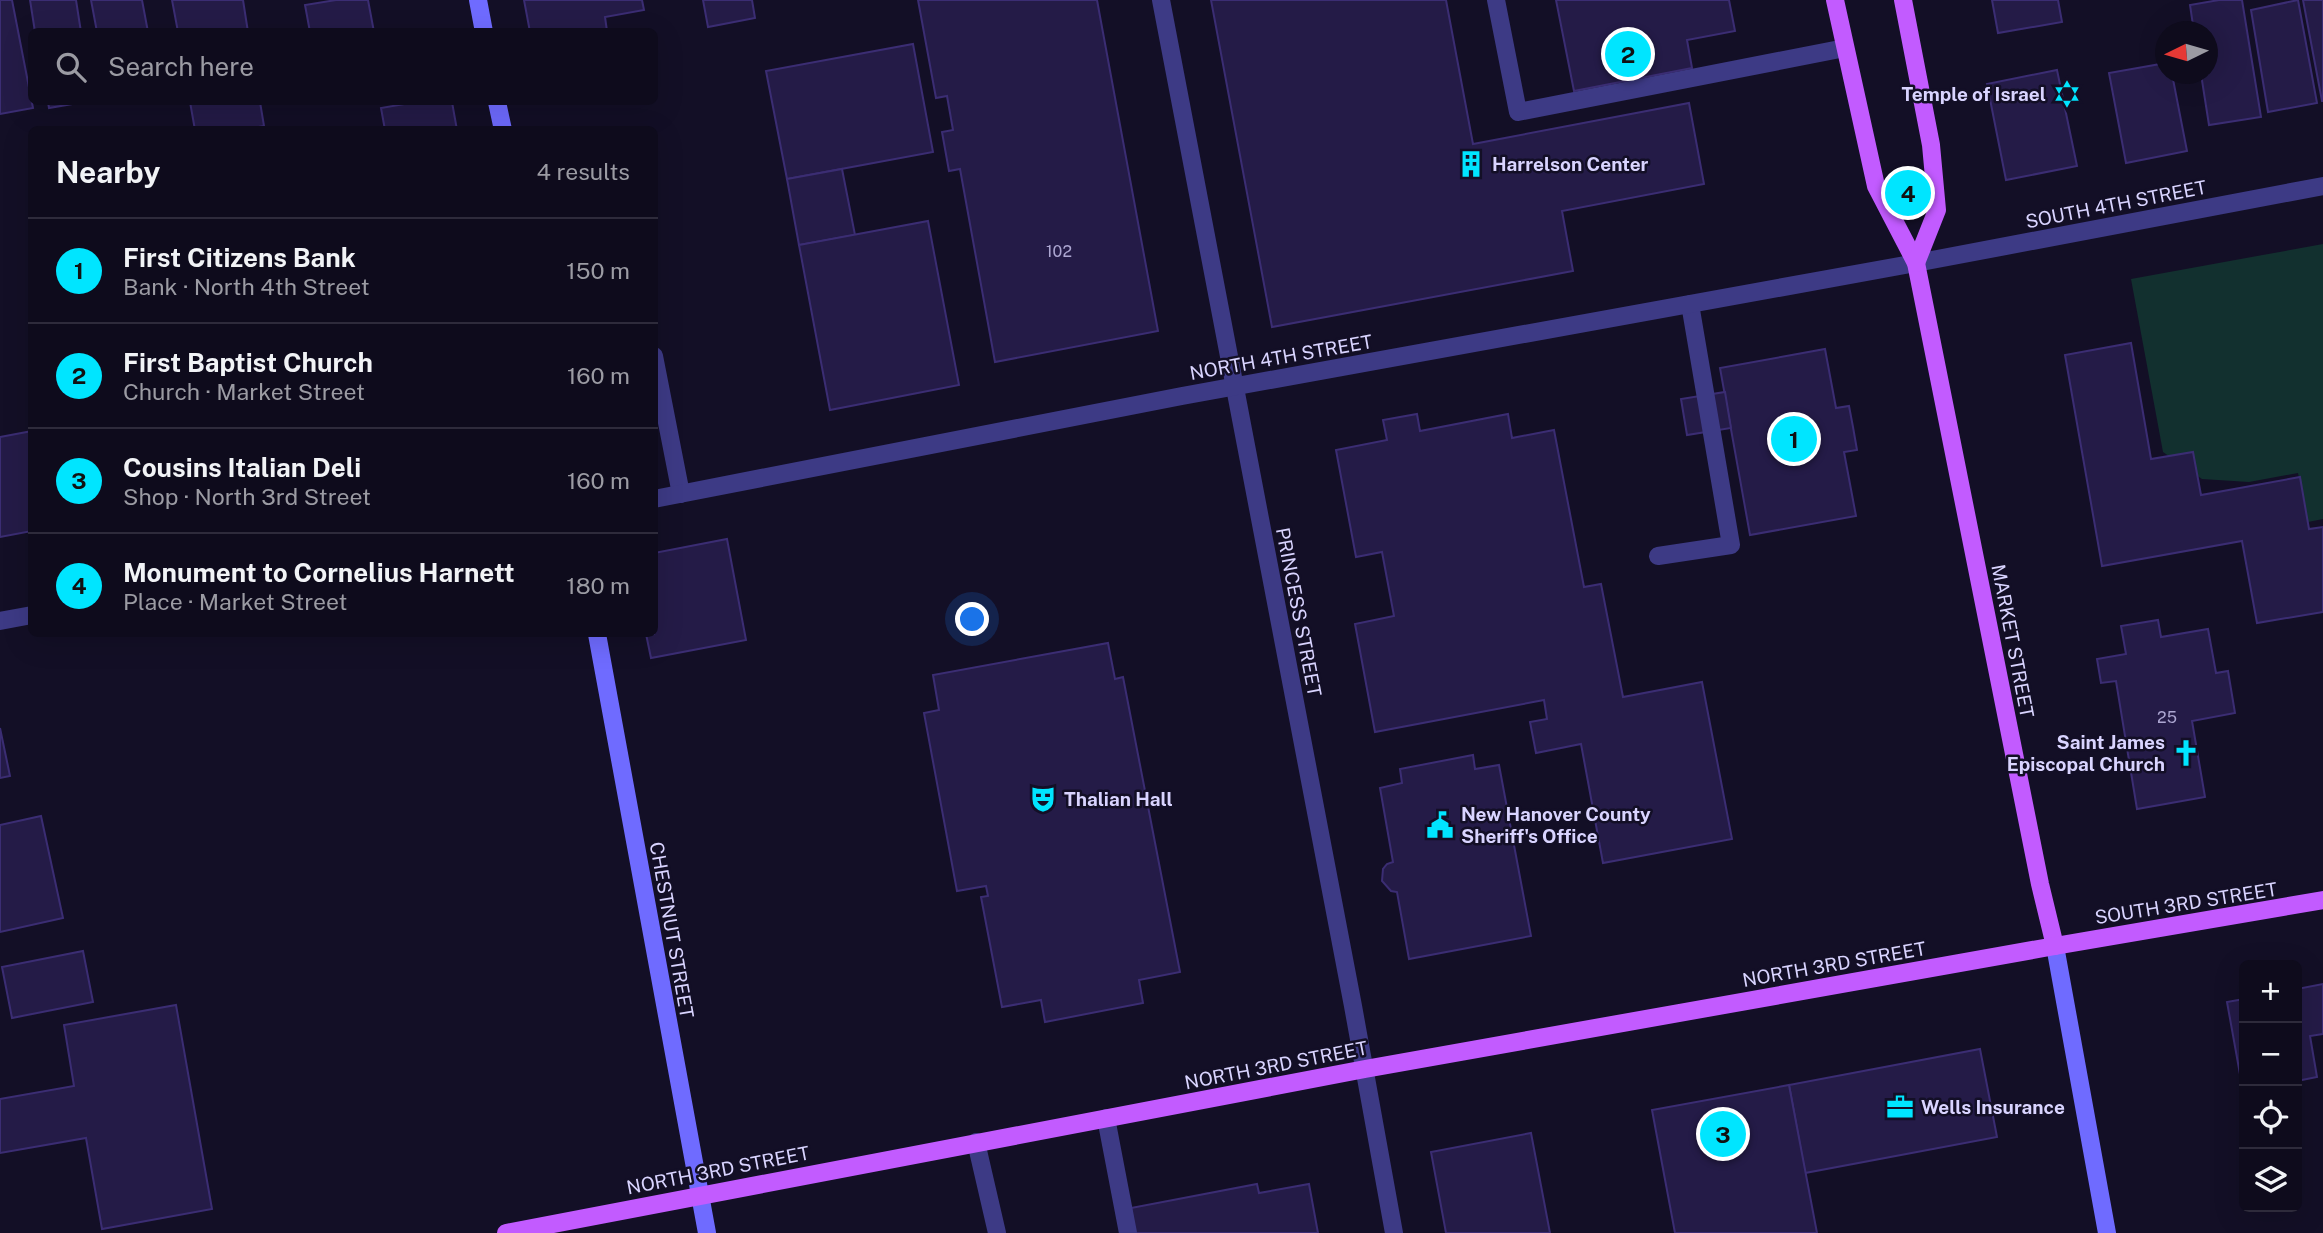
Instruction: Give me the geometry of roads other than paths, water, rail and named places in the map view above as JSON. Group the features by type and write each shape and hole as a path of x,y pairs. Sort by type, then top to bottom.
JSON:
{"main road":[{"name":"MARKET STREET","path":"1835,0 1876,186 1916,263 2055,946"},
{"path":"1903,0 1931,145 1937,210 1916,263"},
{"name":"SOUTH 3RD STREET","path":"2055,946 2323,900"},
{"name":"NORTH 3RD STREET","path":"506,1233 1365,1069 2055,946"}],"street":[{"path":"478,0 483,28"},
{"name":"PRINCESS STREET","path":"1161,0 1394,1233"},
{"path":"1496,0 1518,112 1845,48"},
{"path":"498,105 502,126"},
{"name":"SOUTH 4TH STREET","path":"1916,263 2323,186"},
{"name":"NORTH 4TH STREET","path":"658,498 1234,387 1916,263"},
{"path":"1658,556 1731,545 1690,304"},
{"path":"658,376 681,494"},
{"path":"0,621 28,616"},
{"name":"CHESTNUT STREET","path":"598,637 706,1233"},
{"name":"MARKET STREET","path":"2055,946 2106,1233"},
{"path":"1106,1118 1128,1233"},
{"path":"976,1142 997,1233"}],"place":[{"name":"First Baptist Church","path":"1628,54"},
{"name":"Temple of Israel","path":"2067,94"},
{"name":"Harrelson Center","path":"1471,164"},
{"name":"Monument to Cornelius Harnett","path":"1908,193"},
{"name":"First Citizens Bank","path":"1794,439"},
{"name":"Saint James Episcopal Church","path":"2186,753"},
{"name":"Thalian Hall","path":"1043,799"},
{"name":"New Hanover County Sheriff's Office","path":"1440,825"},
{"name":"Wells Insurance","path":"1900,1107"},
{"name":"Cousins Italian Deli","path":"1723,1134"}]}
